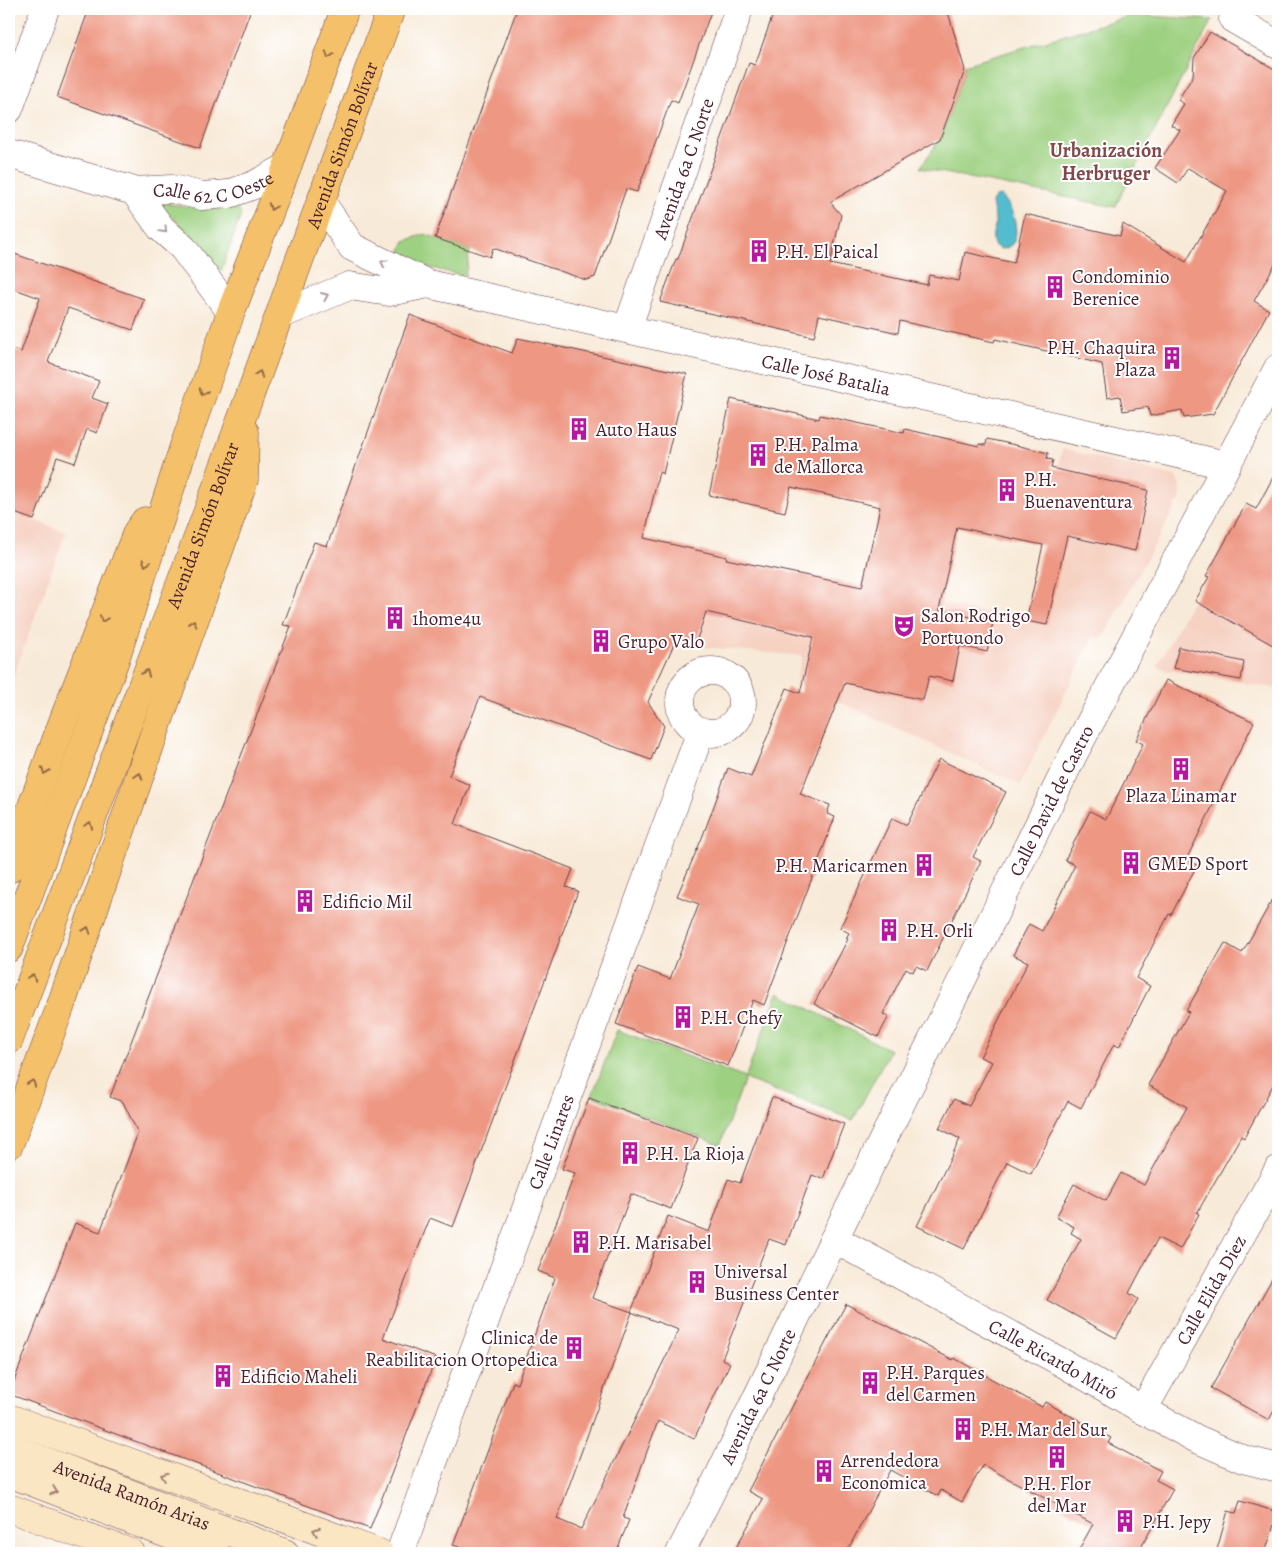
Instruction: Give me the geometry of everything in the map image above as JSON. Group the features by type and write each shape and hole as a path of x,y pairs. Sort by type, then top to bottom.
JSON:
{"main road":[{"name":"Avenida Simón Bolívar","path":"9,948 114,662 172,483 231,312 345,9"},
{"name":"Avenida Simón Bolívar","path":"9,1040 245,412 391,9"},
{"path":"9,1145 60,1008 244,480 245,412"},
{"path":"9,869 63,721 137,532 172,483"},
{"path":"9,1418 379,1553"},
{"name":"Avenida Ramón Arias","path":"9,1447 286,1553"},
{"name":"Avenida Ramón Arias","path":"9,1473 216,1553"},
{"path":"9,1508 131,1553"}],"street":[{"path":"9,109 45,9"},
{"name":"Avenida 6a C Norte","path":"627,329 740,9"},
{"path":"1233,19 1278,45"},
{"name":"Calle 62 C Oeste","path":"9,154 134,191 172,189 202,196 229,194 254,185 287,167"},
{"name":"Calle 62 C Oeste","path":"134,191 161,228 183,248 231,312"},
{"name":"Calle José Batalia","path":"322,203 352,247 428,284 1226,464"},
{"name":"Calle José Batalia","path":"280,315 349,286 389,292 428,284"},
{"name":"Calle David de Castro","path":"834,1239 1077,747 1278,368"},
{"name":"Calle Linares","path":"400,1553 701,731"},
{"name":"Calle Elida Diez","path":"1143,1410 1278,1170"},
{"name":"Avenida 6a C Norte","path":"680,1553 834,1239"},
{"name":"Calle Ricardo Miró","path":"834,1239 1197,1439 1243,1458 1278,1468"}],"shaded area":[{"path":"1062,449 1176,477 1181,488 1180,499 1103,638 1093,637 1020,785 796,682 802,656 694,646 727,557 1024,621"},
{"path":"9,511 66,532 9,688"},
{"path":"1206,576 1278,616 1278,689 1166,670 1157,666"}],"green space":[{"path":"1146,11 1148,16 1212,20 1115,207 920,168 940,139 965,70 964,65"},
{"path":"158,201 197,208 238,209 241,215 221,271 216,272 177,221 156,204"},
{"path":"425,234 470,250 465,276 415,264 403,257 401,250 405,241"},
{"path":"778,993 890,1050 853,1120 745,1079 720,1145 592,1096 617,1030 745,1078"}],"water":[{"path":"1001,196 1005,199 1014,217 1016,236 1013,243 1001,249 994,245 993,241 995,219 992,202 996,197"}],"building":[{"path":"89,9 251,9 200,148 57,97"},
{"path":"517,9 712,9 678,103 671,100 637,192 626,189 595,277 586,280 493,248 490,257 435,238"},
{"path":"775,9 947,9 965,70 940,139 830,202 841,215 830,264 927,285 929,275 959,281 965,252 1014,263 1025,214 1120,236 1123,224 1186,262 1227,191 1188,168 1178,183 1155,168 1180,130 1171,125 1184,104 1178,100 1193,76 1194,58 1210,32 1278,71 1278,259 1254,301 1269,310 1213,414 1184,418 1182,410 1150,416 1148,407 1123,411 1120,396 1107,398 1102,364 995,339 994,342 900,321 898,333 819,315 814,337 660,302 676,259 678,259 749,63 755,65"},
{"path":"9,252 144,299 133,330 68,308 48,362 99,381 92,398 108,404 97,433 87,429 75,463 57,457 34,520 9,511 9,348 21,352 40,298 9,287"},
{"path":"410,315 512,353 518,338 687,374 663,474 659,472 644,538 727,557 726,559 862,587 880,507 791,487 785,512 709,495 731,399 819,419 820,415 904,433 905,429 979,446 979,444 986,445 987,439 1020,446 1048,453 1047,459 1053,460 1051,468 1148,490 1135,551 1067,536 1047,625 1026,621 1043,545 957,527 939,610 993,622 987,652 960,646 953,681 929,676 923,700 845,683 800,794 830,805 827,814 835,817 764,1005 753,1000 728,1066 616,1024 638,967 670,979 699,904 677,896 702,838 728,768 751,777 787,688 800,693 813,637 706,612 697,639 674,644 648,702 664,726 651,760 480,697 449,776 470,785 455,824 573,869 566,887 578,891 453,1227 430,1218 383,1338 436,1358 370,1529 9,1394 75,1223 100,1232 138,1133 123,1102 110,1097 291,626 283,625 314,542 327,546"},
{"path":"1278,468 1278,648 1195,601 1209,577 1206,576 1246,504 1256,509"},
{"path":"1179,647 1244,662 1241,680 1173,668"},
{"path":"1166,680 1254,722 1186,860 1197,865 1136,978 1150,986 1119,1047 1114,1044 1081,1108 1068,1101 1031,1174 1007,1162 964,1249 917,1226 960,1139 939,1128 954,1099 969,1106 992,1062 980,1057 1028,962 1013,955 1029,924 1042,931 1075,865 1065,860 1090,811 1106,819 1143,744 1136,740"},
{"path":"939,759 1006,792 973,857 981,861 927,971 916,966 913,972 906,968 883,1014 889,1016 878,1037 814,1004 848,939 846,938 849,933 840,928 892,818 907,825"},
{"path":"1278,890 1278,1076 1244,1138 1241,1136 1197,1213 1199,1214 1180,1249 1158,1238 1129,1293 1138,1299 1116,1338 1047,1300 1081,1239 1071,1233 1074,1227 1056,1217 1074,1184 1106,1201 1121,1173 1144,1185 1187,1107 1148,1085 1189,1012 1186,1011 1225,943 1242,953"},
{"path":"772,1097 844,1124 823,1179 812,1175 786,1245 769,1239 722,1359 730,1363 694,1439 658,1421 623,1518 629,1520 616,1553 477,1553 453,1545 513,1382 517,1384 555,1278 538,1271 575,1173 562,1169 589,1098 698,1138 671,1209 631,1194 592,1298 631,1312 668,1216 709,1232 728,1179 740,1183","holes":["632,1312 679,1330 581,1529 557,1519"]},
{"path":"1278,1268 1278,1403 1269,1420 1211,1388"},
{"path":"846,1304 953,1360 954,1358 1042,1407 1045,1402 1111,1438 1108,1443 1161,1471 1156,1480 1173,1489 1138,1553 1077,1553 1093,1524 983,1465 962,1502 941,1490 938,1496 890,1470 846,1553 733,1553 763,1499 748,1491"},
{"path":"1240,1501 1278,1512 1265,1553 1216,1553 1228,1511 1236,1513"}],"place":[{"name":"P.H. El Paical","path":"759,251"},
{"name":"Condominio Berenice","path":"1055,287"},
{"name":"P.H. Chaquira Plaza","path":"1172,358"},
{"name":"Auto Haus","path":"579,429"},
{"name":"P.H. Palma de Mallorca","path":"758,455"},
{"name":"P.H. Buenaventura","path":"1007,490"},
{"name":"1home4u","path":"395,618"},
{"name":"Salon Rodrigo Portuondo","path":"904,626"},
{"name":"Grupo Valo","path":"601,641"},
{"name":"Plaza Linamar","path":"1181,769"},
{"name":"GMED Sport","path":"1131,863"},
{"name":"P.H. Maricarmen","path":"924,865"},
{"name":"Edificio Mil","path":"305,901"},
{"name":"P.H. Orli","path":"889,930"},
{"name":"P.H. Chefy","path":"683,1017"},
{"name":"P.H. La Rioja","path":"630,1153"},
{"name":"P.H. Marisabel","path":"581,1242"},
{"name":"Universal Business Center","path":"697,1282"},
{"name":"Clinica de Reabilitacion Ortopedica","path":"574,1348"},
{"name":"Edificio Maheli","path":"223,1376"},
{"name":"P.H. Parques del Carmen","path":"870,1383"},
{"name":"P.H. Mar del Sur","path":"963,1429"},
{"name":"P.H. Flor del Mar","path":"1057,1457"},
{"name":"Arrendedora Economica","path":"824,1471"},
{"name":"P.H. Jepy","path":"1125,1521"}],"district":[{"name":"Urbanización Herbruger","path":"1106,162"}]}
